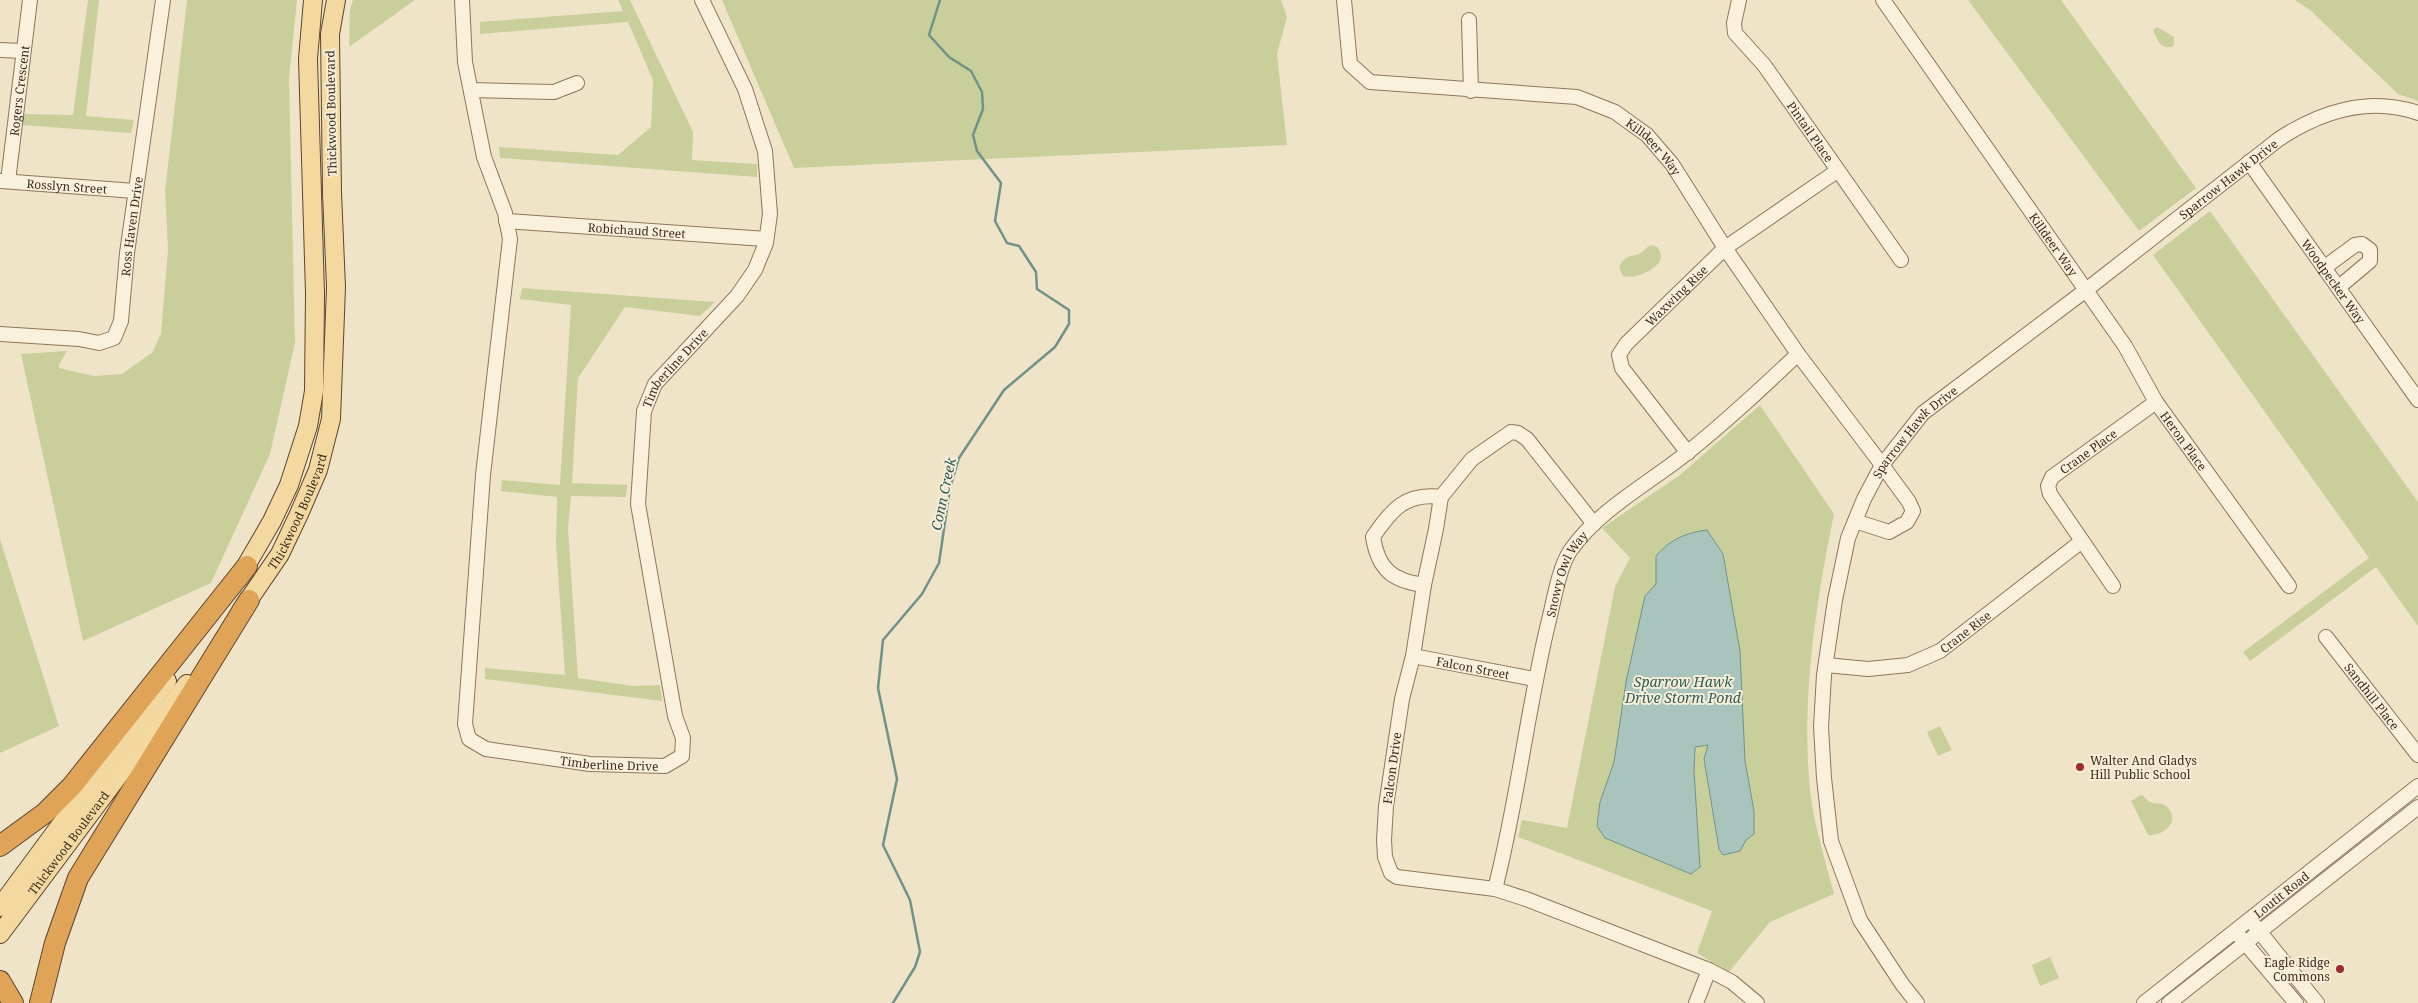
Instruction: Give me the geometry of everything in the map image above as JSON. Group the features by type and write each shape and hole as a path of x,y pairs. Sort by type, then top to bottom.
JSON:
{"highway":[{"path":"0,846 45,813 72,786 247,566"},
{"path":"40,1003 54,943 78,878 248,600"},
{"path":"0,980 13,1003"}],"main road":[{"name":"Thickwood Boulevard","path":"0,907 139,720 247,566 289,485 308,426 314,391 315,294 308,59 313,0"},
{"name":"Thickwood Boulevard","path":"0,934 167,712 280,554 318,470 331,419 336,287 332,193 330,34 336,0"}],"street":[{"name":"Rogers Crescent","path":"4,181 30,0"},
{"name":"Ross Haven Drive","path":"0,334 99,343 114,338 121,321 135,191 163,0"},
{"name":"Timberline Drive","path":"462,0 465,62 484,157 506,221 510,240 483,475 465,724 469,739 486,749 590,764 665,766 682,756 683,738 675,716 638,504 644,411 655,384 737,296 755,270 766,239 770,214 765,152 745,89 702,0"},
{"name":"Killdeer Way","path":"1344,0 1350,64 1370,82 1471,91 1577,97 1615,112 1647,135 1672,164 1725,248 1798,354 1912,507 1911,518 1900,527 1889,532 1855,521"},
{"name":"Pintail Place","path":"1740,0 1734,23 1735,33 1764,65 1901,260"},
{"name":"Killdeer Way","path":"1883,0 2086,290"},
{"path":"1469,20 1471,91"},
{"path":"0,50 23,51"},
{"path":"471,90 554,92 577,83"},
{"name":"Sparrow Hawk Drive","path":"1917,1003 1902,984 1860,920 1831,841 1821,727 1826,665 1835,600 1848,538 1864,498 1882,465 1923,413 2086,290 2279,139 2313,119 2343,110 2375,105 2418,113"},
{"name":"Woodpecker Way","path":"2249,162 2418,400"},
{"name":"Waxwing Rise","path":"1688,453 1622,368 1619,355 1626,344 1725,248 1837,171"},
{"name":"Rosslyn Street","path":"4,181 135,191"},
{"name":"Robichaud Street","path":"506,221 766,239"},
{"path":"2325,267 2355,245 2362,244 2370,250 2370,261 2339,287"},
{"name":"Heron Place","path":"2086,290 2125,346 2156,402 2289,586"},
{"name":"Snowy Owl Way","path":"1495,889 1510,829 1534,679 1559,582 1570,552 1594,524 1688,453 1740,409 1798,354"},
{"name":"Crane Place","path":"2113,586 2050,494 2048,486 2052,477 2156,402"},
{"path":"1424,585 1408,583 1395,577 1383,567 1376,555 1373,537 1385,518 1402,504 1422,494 1441,497 1472,459 1486,447 1511,432 1518,433 1527,439 1594,524"},
{"name":"Falcon Drive","path":"1441,497 1413,656 1402,699 1386,806 1384,840 1388,867 1391,873 1397,876 1495,889 1709,970 1732,982 1757,1003"},
{"name":"Crane Rise","path":"1826,665 1868,669 1908,665 1940,651 2082,541"},
{"name":"Sandhill Place","path":"2326,637 2418,755"},
{"name":"Falcon Street","path":"1413,656 1534,679"},
{"name":"Loutit Road","path":"2144,1003 2418,786"},
{"name":"Loutit Road","path":"2169,1003 2418,807"},
{"path":"2249,919 2317,1003"},
{"path":"2234,930 2296,1003"},
{"path":"1696,1003 1709,970"}],"green space":[{"path":"88,0 99,0 86,116 134,120 131,133 21,125 23,114 73,115"},
{"path":"187,0 297,0 289,78 295,343 270,454 211,583 83,641 21,354 67,351 59,368 94,376 122,374 153,352 161,333 168,250 165,191"},
{"path":"353,0 415,0 349,47 350,9"},
{"path":"618,0 630,0 693,132 692,160 757,164 757,177 500,158 499,147 618,155 651,127 653,80 628,22 480,34 480,22 623,11"},
{"path":"722,0 1281,0 1287,17 1277,54 1287,145 794,168"},
{"path":"1968,0 2061,0 2196,188 2139,231"},
{"path":"2295,0 2418,0 2418,101 2398,94 2310,10"},
{"path":"2157,27 2174,37 2174,46 2166,47 2160,44 2153,30"},
{"path":"2210,211 2418,502 2418,626 2376,567 2250,661 2243,652 2369,558 2153,255"},
{"path":"1651,245 1657,247 1661,254 1656,266 1643,274 1629,277 1623,276 1619,267 1624,259 1642,252"},
{"path":"522,288 715,302 700,316 625,307 578,378 572,483 627,485 626,497 571,496 568,528 578,678 633,686 660,685 662,701 485,679 485,668 565,675 556,544 557,497 501,491 502,480 560,485 571,305 520,299"},
{"path":"1760,405 1834,514 1816,616 1807,721 1810,790 1814,816 1834,894 1770,922 1729,972 1697,953 1712,911 1518,837 1522,820 1567,828 1615,587 1630,558 1602,528 1680,475"},
{"path":"0,539 59,726 0,753"},
{"path":"1940,726 1952,750 1938,756 1927,732"},
{"path":"2141,795 2150,802 2164,805 2171,813 2171,823 2168,828 2159,834 2148,835 2131,801"},
{"path":"2050,957 2059,978 2040,986 2032,965"}],"water":[{"name":"Sparrow Hawk Drive Storm Pond","path":"1707,530 1723,554 1740,651 1745,761 1754,811 1754,834 1746,840 1740,851 1723,855 1719,849 1704,759 1708,745 1695,747 1694,771 1700,867 1691,874 1605,838 1597,826 1600,802 1614,762 1626,682 1645,596 1656,584 1656,556 1673,541 1692,533"}],"waterway":[{"name":"Conn Creek","path":"893,1003 915,967 920,952 910,900 883,845 897,779 878,688 883,640 922,594 939,563 950,488 959,458 1004,390 1055,347 1069,324 1069,310 1037,289 1036,272 1019,246 1007,243 995,221 1001,183 977,151 973,135 983,109 982,92 971,71 949,57 929,35 940,0"}],"place":[{"name":"Walter And Gladys Hill Public School","path":"2080,767"},
{"name":"Eagle Ridge Commons","path":"2340,969"}]}
